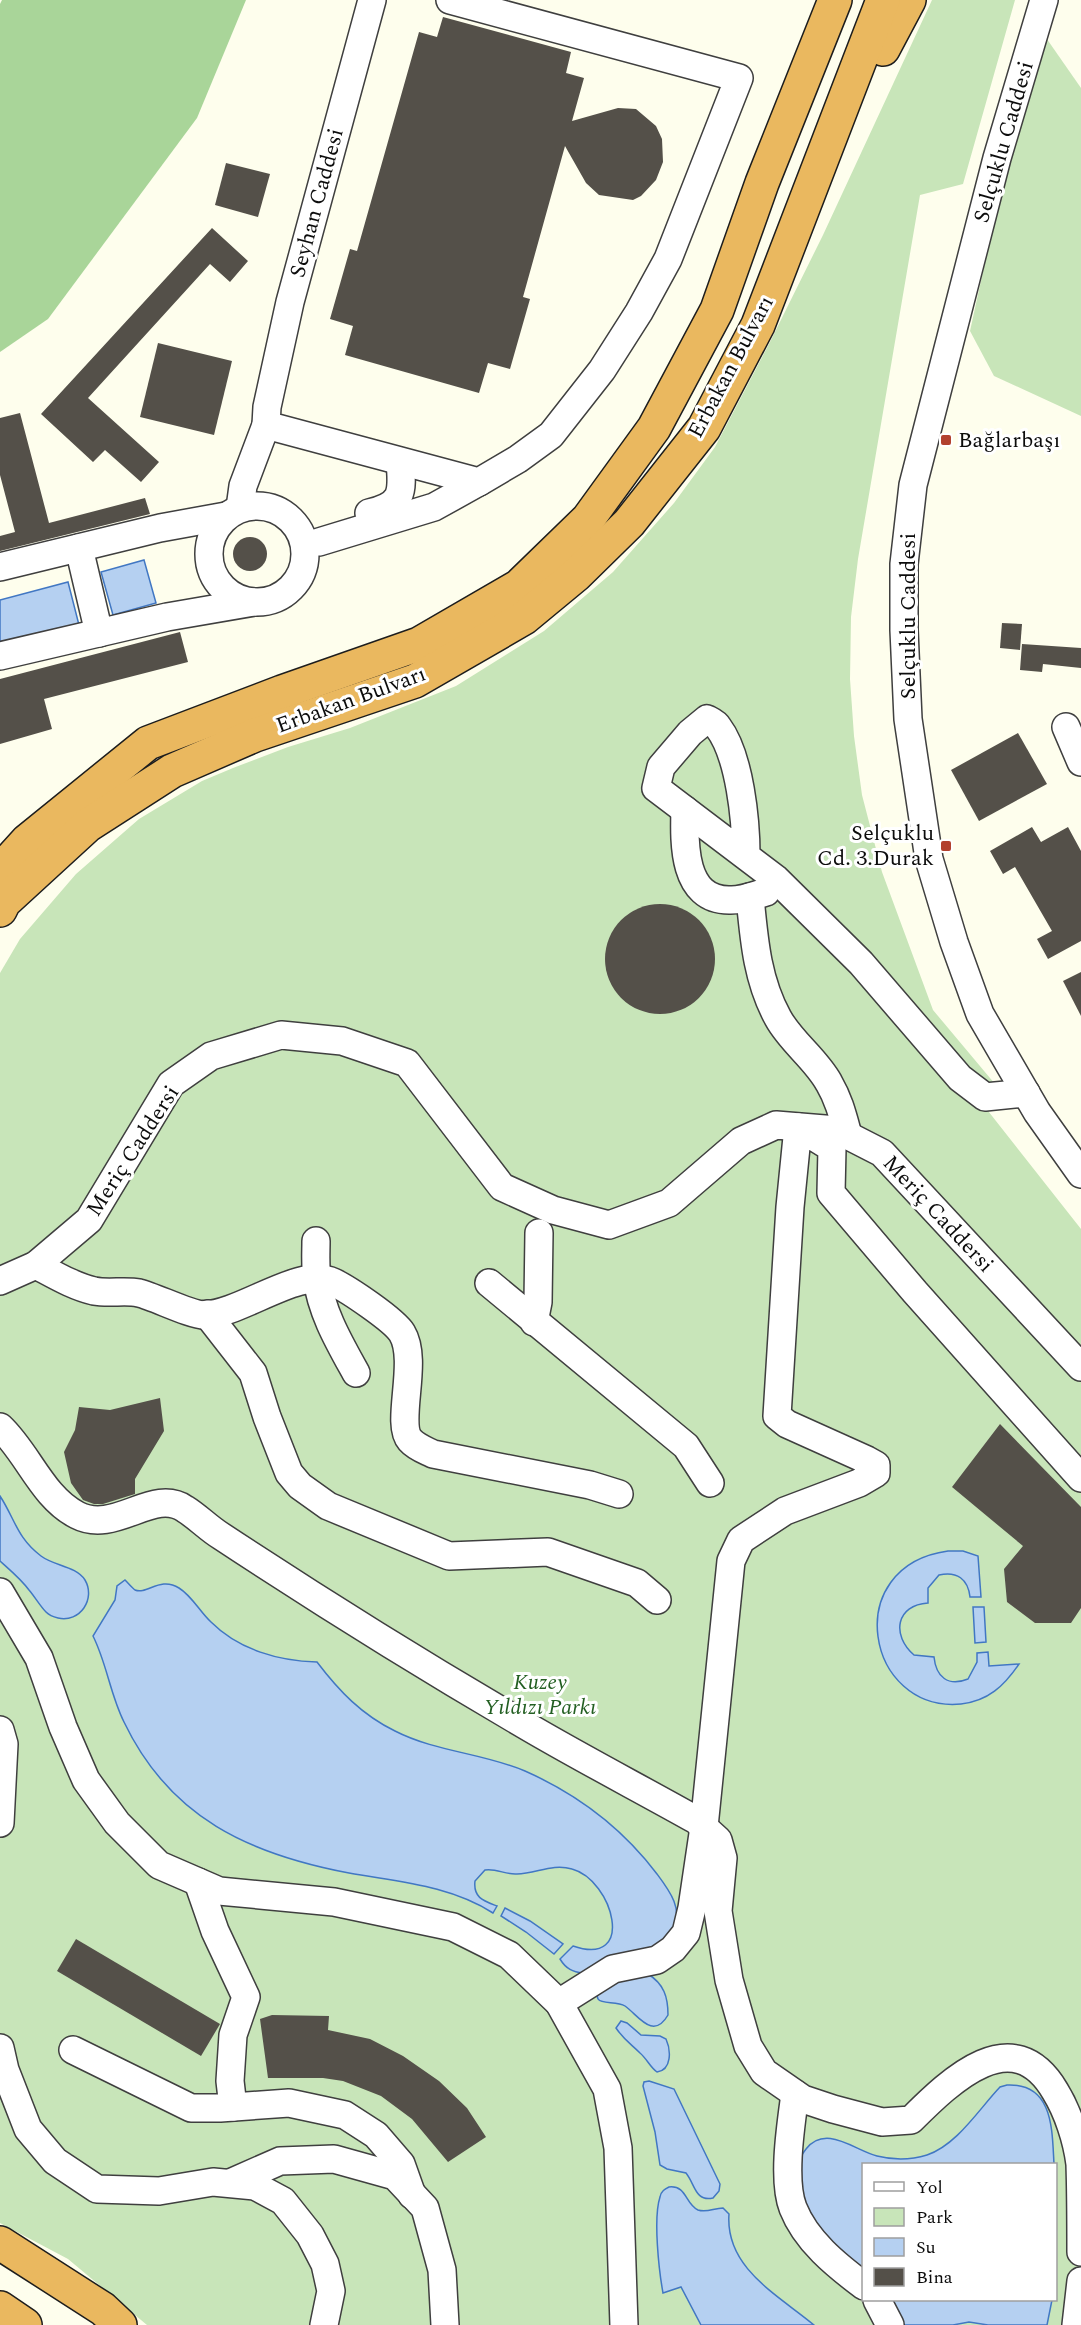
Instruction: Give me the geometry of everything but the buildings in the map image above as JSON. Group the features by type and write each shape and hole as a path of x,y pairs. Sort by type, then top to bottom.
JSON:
{"highway":[{"path":"762,183 818,0"},
{"name":"Erbakan Bulvarı","path":"0,871 27,841 148,743 282,692 420,644 519,586 588,519 654,428 717,310 762,183 835,0"},
{"name":"Erbakan Bulvarı","path":"0,910 4,902 88,825 172,771 255,735 415,681 524,618 576,575 629,523 704,429 758,325 883,0"},
{"path":"812,186 909,0"},
{"path":"0,2242 103,2309 120,2325"},
{"path":"0,2308 25,2325"}],"street":[{"name":"Seyhan Caddesi","path":"233,512 266,416 290,302 372,0"},
{"path":"400,462 403,488 399,498 385,509 317,534 434,507 518,459 551,435 602,370 639,312 668,259 739,78 450,0"},
{"name":"Selçuklu Caddesi","path":"1044,0 997,158 921,447 909,511 904,564 904,630 908,719 929,859 954,942 980,1014 1026,1093 1081,1174"},
{"path":"266,416 400,462 479,482"},
{"path":"0,567 256,505 271,507 285,514 296,525 303,539 305,554 303,569 295,583 284,594 270,600 167,618 0,656"},
{"path":"233,512 215,528 209,544 208,561 214,576 224,590 238,598 259,602"},
{"path":"79,548 99,633"},
{"path":"746,856 746,835 735,763 718,725 707,719 690,733 661,767 656,788 784,886 861,963 960,1078 985,1097 1026,1093"},
{"path":"1066,728 1081,762"},
{"path":"686,810 685,834 688,867 696,884 708,895 729,901 784,886"},
{"path":"750,897 755,947 762,983 778,1020 829,1082 841,1106 848,1136"},
{"name":"Meriç Caddersi","path":"0,1281 36,1265 88,1220 171,1084 212,1056 281,1035 342,1041 407,1063 502,1187 553,1210 609,1225 669,1203 741,1141 776,1125 837,1130 882,1153 1081,1367"},
{"path":"559,2003 613,1969 657,1960 674,1949 686,1933 704,1827 731,1561 741,1540 785,1511 859,1484 876,1473 876,1465 787,1424 777,1416 790,1208 798,1127 832,1148 831,1193 922,1300 1081,1478"},
{"path":"534,1322 538,1302 539,1233"},
{"path":"316,1241 316,1277 320,1294 337,1339 356,1373"},
{"path":"36,1265 70,1283 96,1291 137,1293 202,1315 249,1302 316,1277 324,1277 337,1283 380,1312 402,1333 408,1352 409,1381 405,1430 409,1439 417,1446 433,1454 590,1485 620,1494"},
{"path":"489,1283 686,1446 710,1484"},
{"path":"207,1314 253,1373 289,1473 300,1486 328,1506 449,1556 548,1552 637,1583 657,1600"},
{"path":"0,1427 57,1500 77,1515 94,1521 108,1520 143,1507 170,1502 185,1508 218,1535 339,1612 526,1726 696,1820 718,1840 723,1858 718,1911 729,1980 748,2046 764,2072 803,2099 882,2122 911,2120 934,2097 972,2068 1004,2056 1030,2061 1045,2074 1066,2108 1080,2163 1081,2252"},
{"path":"0,1592 39,1658 63,1727 86,1780 117,1822 159,1865 219,1891 334,1902 453,1927 509,1955 559,2003 607,2089 618,2148 624,2325"},
{"path":"0,1730 4,1744 0,1823"},
{"path":"198,1882 215,1931 246,1997 233,2036 230,2081 233,2108"},
{"path":"0,2048 5,2070 28,2129 55,2161 98,2189 159,2191 213,2182 229,2183 255,2186 283,2201 310,2235 325,2264 331,2291 324,2325"},
{"path":"74,2050 191,2108 233,2108 289,2103 345,2115 376,2135 401,2164 412,2195"},
{"path":"795,2094 789,2140 789,2188 792,2207 806,2232 838,2267 862,2285"},
{"path":"229,2183 280,2161 334,2159 394,2176 425,2208 442,2270 445,2325"},
{"path":"1076,2325 1081,2281"},
{"path":"877,2301 890,2325"}],"green space":[{"path":"2,0 246,0 197,118 48,319 0,352 0,4"},
{"name":"Kuzey Yıldızı Parkı","path":"932,0 1015,0 963,184 920,195 858,559 851,617 850,679 854,736 862,795 882,872 933,1010 995,1084 970,1088 1081,1229 1081,2325 147,2325 68,2259 0,2223 0,973 20,939 76,874 139,819 202,781 288,747 350,728 456,686 544,631 613,572 674,503 715,447 823,235"},
{"path":"1042,32 1081,88 1081,416 994,376 970,331 1013,135"}],"water":[{"path":"144,560 156,603 113,615 101,572"},
{"path":"68,582 79,625 0,646 0,600"},
{"path":"0,1496 21,1535 33,1549 46,1559 71,1569 85,1580 89,1595 87,1602 84,1608 73,1617 58,1618 49,1614 22,1582 0,1561"},
{"path":"948,1551 963,1551 978,1556 981,1597 970,1597 967,1585 956,1575 939,1575 928,1588 928,1603 917,1605 903,1615 900,1630 907,1647 914,1655 934,1657 940,1675 955,1682 968,1679 977,1662 977,1653 988,1652 989,1666 1019,1664 995,1691 979,1700 961,1704 929,1701 904,1686 886,1664 878,1636 879,1608 891,1582 913,1562"},
{"path":"125,1580 135,1590 140,1591 160,1585 172,1585 184,1591 222,1632 247,1647 288,1659 317,1662 352,1701 372,1718 395,1731 427,1744 509,1765 563,1790 614,1828 657,1874 676,1908 676,1923 667,1939 656,1949 583,1973 576,1972 567,1968 560,1959 573,1946 593,1949 606,1945 612,1934 612,1920 607,1904 598,1889 586,1876 572,1869 558,1867 524,1874 485,1870 475,1881 475,1887 480,1898 497,1906 493,1913 441,1890 349,1873 278,1855 216,1826 189,1807 164,1783 143,1755 115,1701 93,1636 115,1600 117,1586"},
{"path":"973,1607 984,1607 986,1642 975,1643"},
{"path":"505,1908 530,1921 563,1944 554,1954 501,1916"},
{"path":"648,1974 658,1982 667,2002 668,2015 657,2026 646,2024 625,2006 603,2002 597,1996 603,1981"},
{"path":"621,2021 627,2023 641,2035 660,2036 666,2039 669,2059 665,2068 657,2072 652,2068 616,2028"},
{"path":"649,2081 674,2089 720,2184 719,2191 713,2198 707,2199 699,2195 686,2173 660,2165 655,2132 643,2086 644,2082"},
{"path":"1022,2086 1034,2092 1042,2100 1051,2124 1054,2163 862,2163 862,2269 825,2237 806,2205 799,2170 800,2159 814,2142 831,2139 877,2156 889,2158 921,2157 938,2150 958,2135 1000,2087"},
{"path":"675,2187 683,2192 698,2210 723,2208 729,2214 730,2233 745,2265 770,2291 814,2325 701,2325 681,2287 663,2293 658,2258 657,2218 661,2195 663,2190"},
{"path":"893,2301 1052,2301 1047,2325 988,2325 969,2322 953,2325 901,2325"}],"place":[{"name":"Bağlarbaşı","path":"946,440"},
{"name":"Selçuklu Cd. 3.Durak","path":"946,846"}]}
